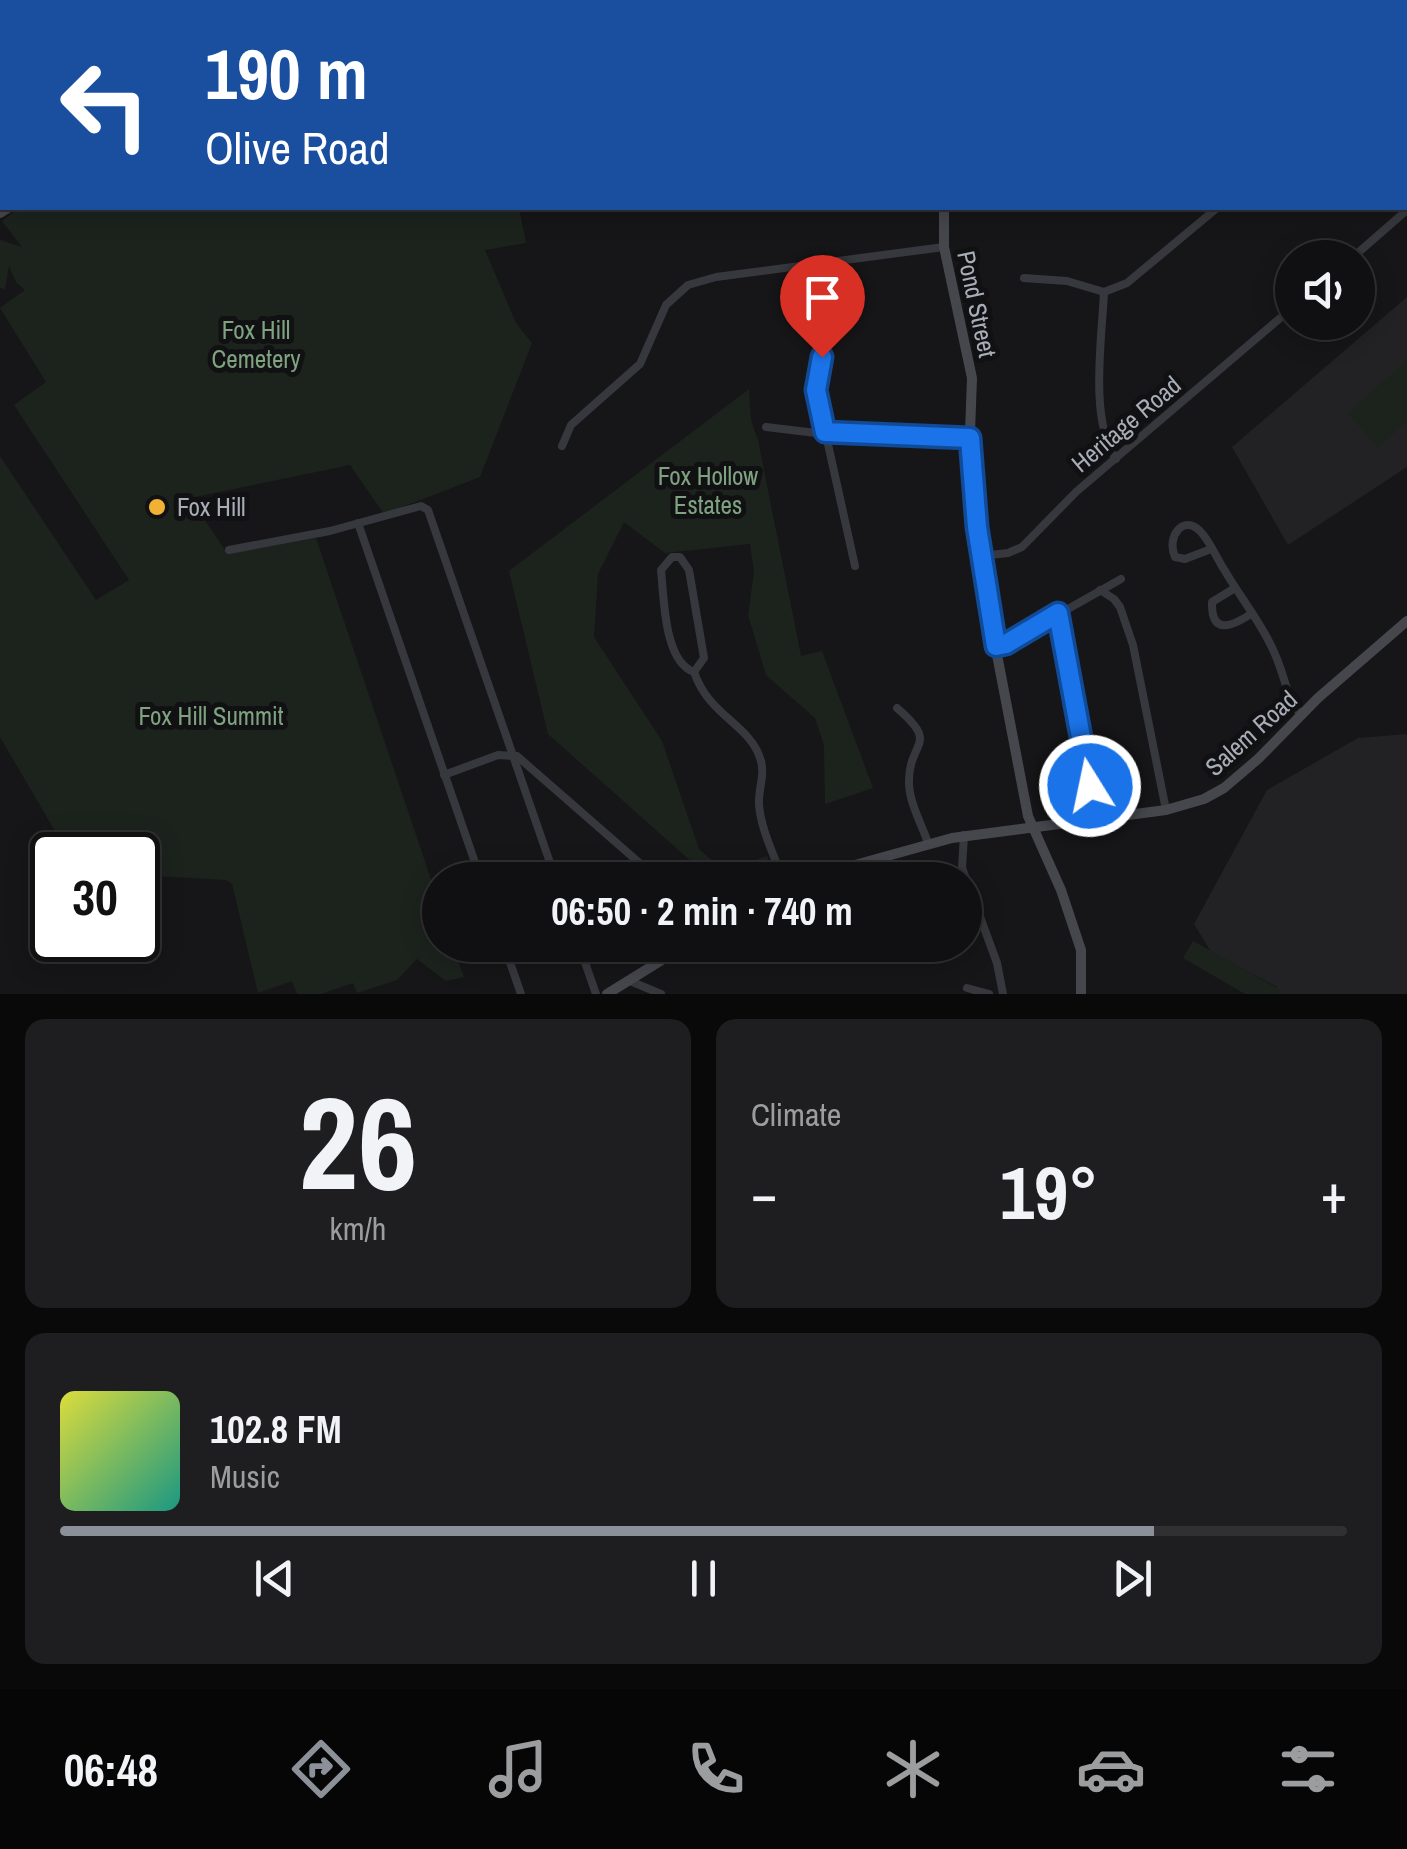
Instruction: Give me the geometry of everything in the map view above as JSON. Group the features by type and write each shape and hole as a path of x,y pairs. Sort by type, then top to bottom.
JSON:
{"street":[{"name":"Pond Street","path":"944,210 944,247 972,378 972,483 996,646 1032,825 1074,924 1082,962 1081,994"},
{"path":"1024,278 1067,280 1104,292 1126,283 1215,210"},
{"path":"1373,240 1407,210"},
{"path":"562,446 571,425 640,364 660,314 683,288 716,277 944,247"},
{"path":"815,265 823,349 816,390 854,566"},
{"path":"1104,292 1100,390 1106,440 1116,459"},
{"name":"Heritage Road","path":"982,556 1022,546 1275,323"},
{"path":"766,428 970,438"},
{"path":"230,550 272,544 424,507 428,510 550,862"},
{"path":"358,523 475,862"},
{"path":"1212,549 1185,559 1175,556 1172,535 1190,526 1200,530 1212,549 1276,656 1291,703 1301,717"},
{"path":"672,558 680,558 689,570 704,658 694,672 676,661 666,616 661,570 672,558"},
{"path":"996,646 1006,644 1121,578"},
{"path":"1235,588 1212,602 1214,618 1221,625 1231,626 1251,614"},
{"path":"1100,590 1120,608 1133,645 1166,810"},
{"path":"1058,613 1096,818"},
{"name":"Salem Road","path":"863,862 964,835 1166,810 1192,803 1224,788 1359,660 1407,621"},
{"path":"694,672 711,705 744,733 759,754 759,804 778,862"},
{"path":"897,708 916,724 921,734 909,788 928,843"},
{"path":"444,774 498,754 524,760 636,862"},
{"path":"964,835 962,868 997,963 1003,994"},
{"path":"510,962 521,994"},
{"path":"585,962 596,994"},
{"path":"607,994 660,962"},
{"path":"630,981 661,994"},
{"path":"967,988 989,994"}],"shaded area":[{"path":"1407,297 1407,467 1288,545 1232,447 1357,340 1375,340 1375,324"},
{"path":"1407,734 1407,994 1276,994 1277,987 1211,952 1194,924 1267,790 1358,738"}],"green space":[{"path":"16,210 519,210 526,243 485,250 516,323 532,343 480,477 384,514 350,465 190,498 227,553 316,538 425,862 422,862 422,962 459,962 464,977 446,981 417,959 397,980 357,993 353,983 321,994 297,994 292,981 258,993 232,884 226,880 160,876 160,832 56,832 0,737 0,456 96,600 129,580 14,405 46,382 0,308 25,290 16,282 9,266 5,289 0,288 0,240 22,247 2,221"},
{"path":"1407,360 1407,422 1378,448 1347,413"},
{"name":"Fox Hollow Estates","path":"749,389 751,420 801,656 822,651 873,788 825,804 824,745 815,718 766,675 748,615 754,572 750,544 665,553 624,522 598,574 594,637 662,741 699,849 714,862 692,862 548,734 509,571"},
{"path":"1193,941 1279,989 1280,994 1245,994 1183,958"}],"place":[{"name":"Fox Hill","path":"157,507"}],"route":[{"path":"822,357 816,390 825,432 970,438 977,527 996,646 1058,613 1090,786"}],"park label":[{"name":"Fox Hill Cemetery","path":"256,344"},
{"name":"Fox Hill Summit","path":"211,716"}]}
